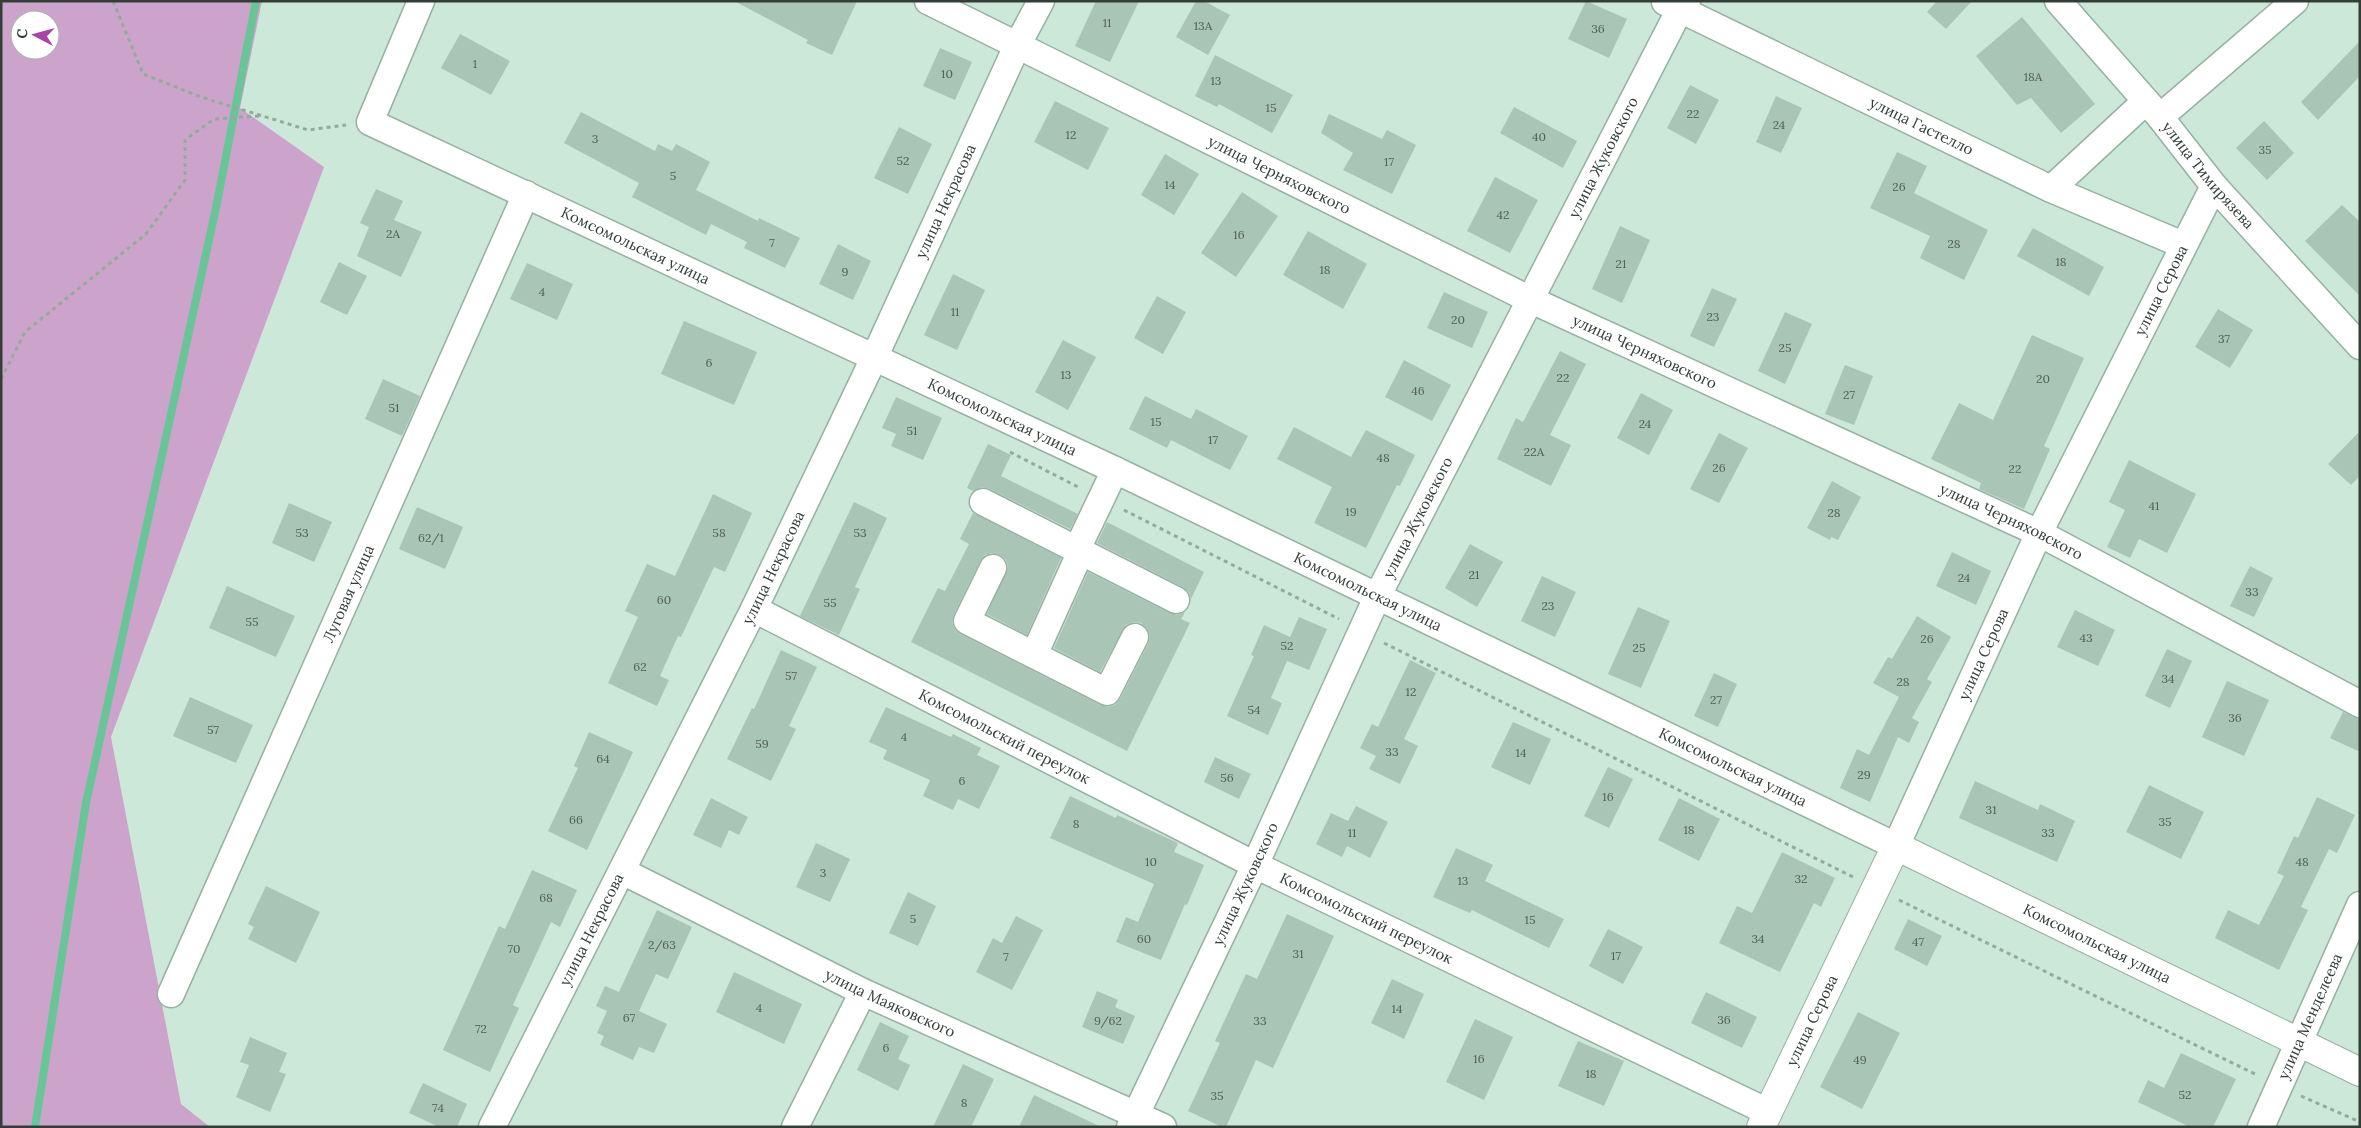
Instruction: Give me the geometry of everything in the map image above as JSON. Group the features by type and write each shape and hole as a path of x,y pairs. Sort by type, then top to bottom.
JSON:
{"main road":[{"name":"улица Серова","path":"1764,1119 1896,846"},
{"name":"Комсомольская улица","path":"1896,846 2360,1072"}],"street":[{"path":"370,122 421,1"},
{"name":"улица Черняховского","path":"928,1 1529,299 2038,533 2360,704"},
{"name":"улица Некрасова","path":"492,1127 754,609 876,356 1017,46 1041,1"},
{"name":"улица Тимирязева","path":"2058,1 2153,109 2214,186 2360,346"},
{"path":"2051,189 2295,1"},
{"name":"улица Гастелло","path":"1677,4 2051,189 2182,245"},
{"name":"улица Жуковского","path":"1133,1120 1255,865 1378,595 1677,4"},
{"name":"Комсомольская улица","path":"370,122 876,356 1378,595 1896,846"},
{"name":"улица Серова","path":"1896,846 2038,533 2182,245 2214,186"},
{"name":"Луговая улица","path":"172,994 526,194"},
{"path":"1034,655 1081,551 1081,541 1115,470"},
{"path":"983,502 1176,600"},
{"path":"993,568 967,621 1107,692 1135,637"},
{"name":"Комсомольский переулок","path":"754,609 1255,865 1764,1119"},
{"name":"улица Маяковского","path":"622,871 863,992 1133,1120 1163,1127"},
{"name":"улица Менделеева","path":"2260,1127 2300,1042 2360,905"},
{"path":"796,1127 863,992"}],"path":[{"path":"113,1 143,74 201,97 308,130 370,122"},
{"path":"1,379 25,332 146,234 185,180 185,140 214,119 259,116"},
{"path":"1008,451 1875,889 2280,1086 2360,1122"}],"shaded area":[{"path":"1,1 262,1 240,108 324,167 111,737 181,1104 210,1127 1,1127"}],"building":[{"path":"734,1 857,1 832,55 806,43 808,40"},
{"path":"1096,1 1139,1 1110,62 1075,46"},
{"path":"1196,1 1204,1 1230,15 1208,55 1176,37"},
{"path":"1586,1 1627,19 1609,58 1568,39"},
{"path":"1937,1 1972,1 1946,29 1927,12"},
{"path":"2022,17 2095,104 2061,133 2031,98 2017,105 1976,56"},
{"path":"460,34 510,61 491,95 441,68"},
{"path":"2360,41 2360,76 2318,120 2301,102"},
{"path":"940,48 972,62 955,100 923,86"},
{"path":"1215,55 1293,95 1272,133 1219,104 1217,107 1195,96"},
{"path":"1690,85 1719,100 1696,144 1667,128"},
{"path":"1776,96 1802,108 1781,153 1756,142"},
{"path":"1055,101 1109,128 1088,170 1034,142"},
{"path":"1514,107 1577,141 1563,168 1500,133"},
{"path":"581,112 655,151 658,144 672,151 676,144 710,162 696,190 758,221 759,218 800,238 785,268 744,248 747,242 711,224 706,235 632,197 639,183 564,143"},
{"path":"1329,114 1382,139 1387,130 1416,145 1392,194 1343,170 1353,153 1321,133"},
{"path":"2264,121 2294,153 2267,180 2236,148"},
{"path":"899,127 932,144 908,194 874,178"},
{"path":"1897,152 1927,166 1914,193 1988,230 1964,280 1920,258 1930,236 1870,208"},
{"path":"1165,154 1199,174 1174,215 1141,195"},
{"path":"1495,177 1538,200 1510,253 1467,231"},
{"path":"376,189 403,201 394,220 422,232 401,277 357,256 369,227 360,223"},
{"path":"1242,192 1278,216 1236,277 1201,253"},
{"path":"2342,205 2360,222 2360,296 2305,241"},
{"path":"1620,226 1650,240 1622,303 1592,289"},
{"path":"2033,228 2104,267 2089,296 2017,256"},
{"path":"1308,231 1367,264 1343,309 1283,275"},
{"path":"838,244 871,261 853,300 819,284"},
{"path":"339,262 367,276 347,315 320,302"},
{"path":"527,263 573,284 557,320 510,299"},
{"path":"953,274 985,290 957,350 924,335"},
{"path":"1712,288 1737,299 1714,347 1690,336"},
{"path":"1444,292 1488,312 1472,348 1427,328"},
{"path":"1157,296 1186,312 1163,354 1134,338"},
{"path":"2218,309 2253,330 2230,368 2195,347"},
{"path":"1785,312 1812,324 1785,384 1758,371"},
{"path":"684,321 757,352 734,405 661,374"},
{"path":"2032,335 2084,358 2044,446 2050,449 2024,509 1979,489 1981,483 1931,459 1959,403 1993,420"},
{"path":"1063,340 1096,357 1068,410 1035,392"},
{"path":"1560,351 1586,364 1550,435 1571,445 1551,486 1497,459 1516,418 1523,422"},
{"path":"1404,360 1451,385 1432,421 1385,397"},
{"path":"1845,365 1873,376 1854,425 1825,414"},
{"path":"383,379 420,396 402,436 365,419"},
{"path":"1641,393 1673,410 1649,455 1617,438"},
{"path":"1145,396 1191,419 1196,409 1248,436 1230,470 1171,440 1167,448 1129,429"},
{"path":"896,397 942,418 923,460 891,446 896,434 882,428"},
{"path":"1294,427 1351,457 1366,430 1415,455 1400,486 1397,485 1366,548 1314,523 1332,487 1277,459"},
{"path":"2360,431 2360,476 2351,485 2328,464"},
{"path":"1719,433 1748,448 1719,503 1690,489"},
{"path":"988,444 1011,455 1001,476 1078,514 1070,529 990,489 982,487 973,491 967,488"},
{"path":"2129,460 2196,494 2167,553 2139,539 2130,558 2107,547 2125,510 2109,502"},
{"path":"1832,481 1861,497 1838,540 1831,537 1830,540 1807,528"},
{"path":"713,494 752,513 725,572 714,567 681,637 678,636 660,676 669,680 657,706 608,683 638,617 625,611 647,564 675,576"},
{"path":"854,502 887,518 855,587 860,589 839,635 800,616"},
{"path":"289,503 332,522 314,562 272,543"},
{"path":"417,507 463,527 445,569 399,549"},
{"path":"973,513 1061,558 1027,635 987,614 1008,567 1006,560 1000,555 992,553 985,555 980,561 954,614 952,622 955,630 1100,705 1108,707 1115,705 1120,699 1148,644 1150,636 1147,628 1141,623 1134,622 1126,625 1100,672 1054,648 1088,572 1169,613 1177,615 1185,612 1181,619 1190,623 1127,751 911,642 938,588 945,591 969,544 960,539"},
{"path":"1107,522 1204,572 1191,599 1189,592 1183,587 1097,543"},
{"path":"1470,544 1503,562 1477,607 1445,588"},
{"path":"1952,552 1991,571 1976,605 1936,586"},
{"path":"2250,566 2273,578 2254,617 2230,606"},
{"path":"1542,576 1576,592 1555,637 1521,621"},
{"path":"227,586 295,616 276,657 209,628"},
{"path":"1638,607 1670,621 1641,688 1608,674"},
{"path":"2075,610 2115,630 2098,666 2057,647"},
{"path":"1917,616 1951,637 1927,679 1932,682 1912,718 1919,722 1909,743 1898,737 1870,802 1840,788 1857,749 1869,755 1899,697 1873,683 1888,657 1892,659"},
{"path":"1299,617 1327,629 1309,670 1287,661 1271,698 1282,703 1268,735 1227,716 1254,656 1251,655 1264,625 1290,637"},
{"path":"2167,649 2192,661 2170,708 2145,696"},
{"path":"781,650 817,667 789,726 796,729 771,781 727,759 752,708 754,709"},
{"path":"1410,660 1436,673 1404,739 1418,746 1400,784 1369,769 1376,756 1360,748 1372,724 1378,727"},
{"path":"1714,673 1737,684 1718,727 1694,716"},
{"path":"2227,681 2269,700 2244,756 2202,737"},
{"path":"190,697 253,725 236,763 173,736"},
{"path":"886,707 951,737 953,734 981,748 977,755 1000,766 979,809 958,799 953,810 923,796 930,780 883,759 887,750 869,742"},
{"path":"2343,712 2360,719 2360,752 2330,738"},
{"path":"1513,722 1551,739 1530,785 1491,767"},
{"path":"589,732 633,752 587,850 548,831 578,768 574,766"},
{"path":"1215,757 1251,774 1239,799 1204,782"},
{"path":"1608,767 1633,779 1609,828 1584,816"},
{"path":"1975,781 2038,810 2040,804 2075,821 2057,862 1959,818"},
{"path":"2149,785 2204,812 2181,859 2126,832"},
{"path":"1070,796 1116,818 1117,815 1178,843 1174,852 1204,865 1161,960 1116,942 1126,917 1138,922 1154,884 1050,838"},
{"path":"2317,797 2355,815 2337,853 2329,849 2301,907 2308,910 2279,970 2215,938 2228,910 2259,925 2284,876 2277,873 2294,836 2298,838"},
{"path":"711,798 748,817 739,835 729,830 721,848 693,835"},
{"path":"1679,798 1720,819 1699,861 1658,840"},
{"path":"1356,806 1388,822 1370,858 1347,846 1342,857 1316,844 1331,813 1348,821"},
{"path":"816,843 850,859 830,902 796,887"},
{"path":"1456,848 1493,865 1485,881 1564,919 1549,948 1472,910 1470,913 1433,897"},
{"path":"1782,852 1835,878 1821,907 1814,903 1780,972 1719,943 1737,906 1752,913"},
{"path":"532,870 577,890 560,927 551,922 513,1005 519,1008 490,1072 443,1050 499,926 505,929"},
{"path":"266,886 320,912 296,963 248,939 254,927 248,924"},
{"path":"908,892 936,906 918,946 889,933"},
{"path":"657,910 692,927 668,979 656,974 639,1011 667,1024 654,1053 639,1047 633,1060 600,1045 604,1036 597,1033 607,1011 596,1006 605,986 619,992"},
{"path":"1287,914 1334,936 1273,1068 1256,1060 1226,1127 1222,1127 1188,1111 1220,1043 1215,1041 1246,974 1257,979"},
{"path":"1016,916 1043,930 1012,990 976,972 993,938 1002,943"},
{"path":"1908,919 1942,936 1927,966 1894,949"},
{"path":"1608,929 1643,947 1623,984 1589,966"},
{"path":"734,972 802,1004 784,1044 716,1012"},
{"path":"1392,979 1424,994 1404,1039 1371,1023"},
{"path":"1097,991 1118,1000 1115,1007 1135,1016 1123,1044 1082,1027"},
{"path":"1706,992 1757,1017 1742,1048 1691,1023"},
{"path":"1858,1012 1900,1033 1862,1109 1820,1087"},
{"path":"1475,1019 1513,1037 1484,1100 1446,1082"},
{"path":"880,1022 909,1036 898,1059 910,1065 898,1091 857,1070"},
{"path":"250,1037 287,1053 279,1072 286,1074 270,1112 236,1097 249,1065 240,1062"},
{"path":"1578,1041 1624,1061 1604,1106 1558,1086"},
{"path":"2181,1053 2236,1079 2213,1127 2190,1127 2138,1102 2148,1080 2164,1088"},
{"path":"963,1064 994,1079 971,1127 933,1127"},
{"path":"423,1083 467,1104 457,1127 439,1127 409,1113"},
{"path":"1034,1095 1101,1127 1019,1127"}],"waterway":[{"path":"35,1127 86,803 216,208 256,1"}]}
